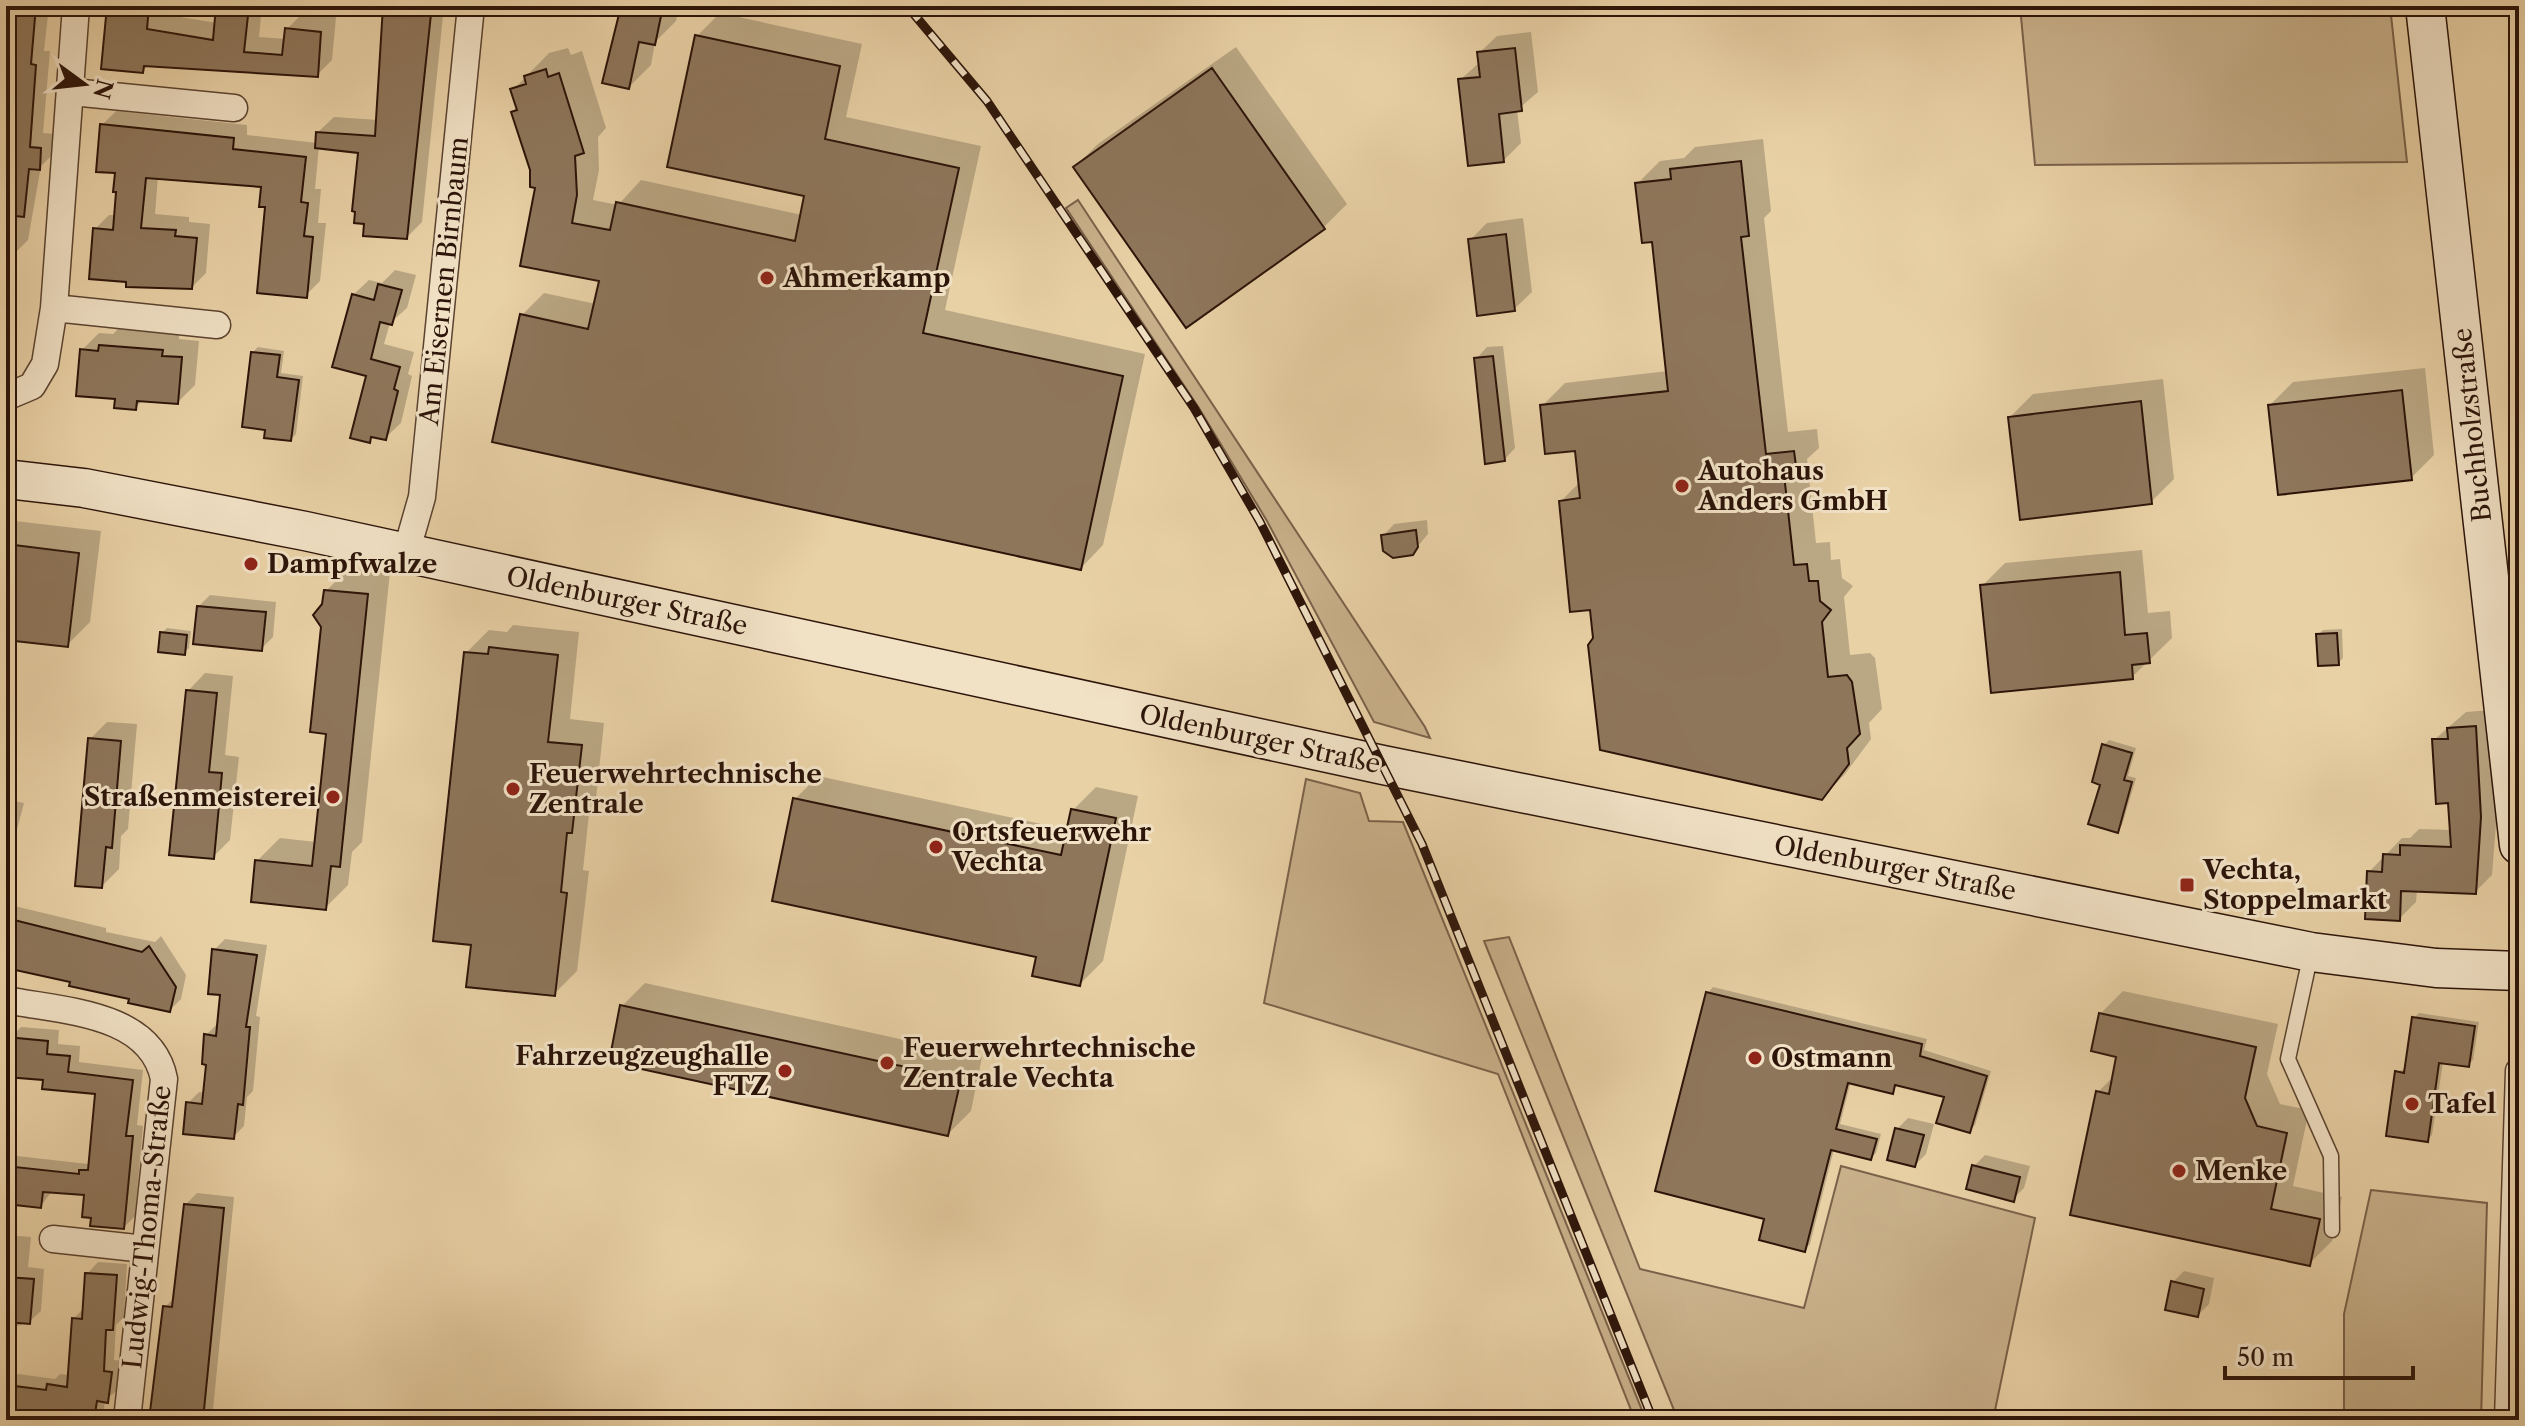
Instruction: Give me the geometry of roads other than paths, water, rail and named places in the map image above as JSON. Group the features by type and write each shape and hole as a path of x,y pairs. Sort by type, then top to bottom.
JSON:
{"main road":[{"name":"Buchholzstraße","path":"2425,6 2518,827"},
{"name":"Oldenburger Straße","path":"6,479 146,499 1383,765 2311,952 2436,968 2519,971"}],"street":[{"path":"6,397 17,395 32,386 45,364 54,308 76,6"},
{"name":"Am Eisernen Birnbaum","path":"406,553 422,497 471,6"},
{"path":"72,92 234,108"},
{"path":"54,308 217,325"},
{"name":"Ludwig-Thoma-Straße","path":"6,1000 127,1027 160,1061 164,1079 127,1420"},
{"path":"2508,1420 2519,1071"},
{"path":"53,1239 145,1249"}],"lane":[{"path":"2311,952 2288,1059 2331,1156 2332,1230"}],"railway":[{"path":"907,6 987,101 1194,408 1260,522 1422,844 1653,1420"}],"place":[{"name":"Ahmerkamp","path":"767,278"},
{"name":"Autohaus Anders GmbH","path":"1682,486"},
{"name":"Dampfwalze","path":"251,564"},
{"name":"Feuerwehrtechnische Zentrale","path":"513,789"},
{"name":"Straßenmeisterei","path":"333,797"},
{"name":"Ortsfeuerwehr Vechta","path":"936,847"},
{"name":"Vechta, Stoppelmarkt","path":"2187,885"},
{"name":"Ostmann","path":"1755,1058"},
{"name":"Feuerwehrtechnische Zentrale Vechta","path":"887,1063"},
{"name":"Fahrzeugzeughalle FTZ","path":"785,1071"},
{"name":"Tafel","path":"2412,1104"},
{"name":"Menke","path":"2179,1171"}]}
